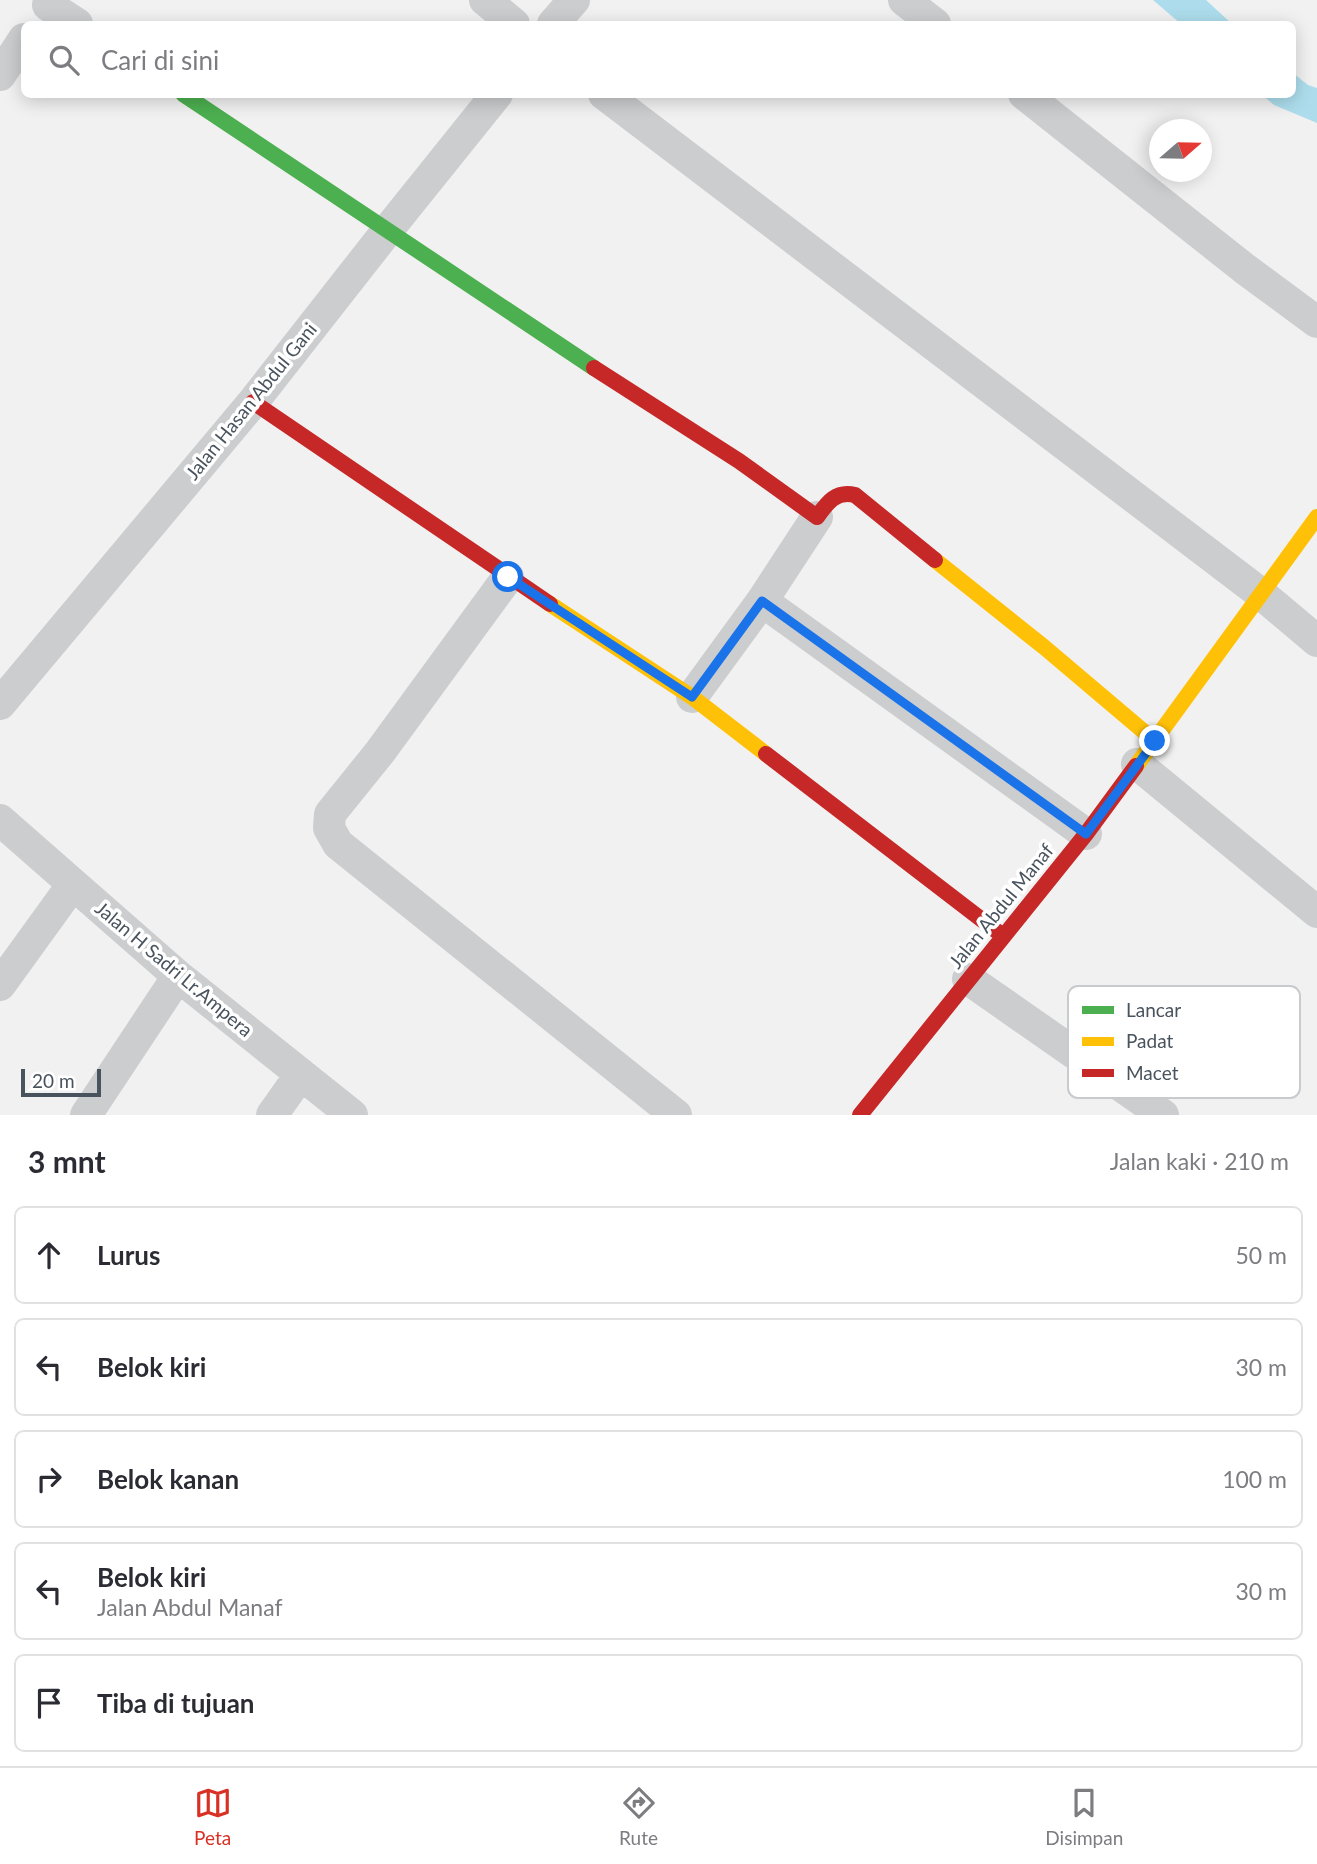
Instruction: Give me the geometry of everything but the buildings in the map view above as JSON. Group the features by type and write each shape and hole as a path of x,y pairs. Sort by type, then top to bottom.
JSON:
{"street":[{"path":"485,0 510,21"},
{"path":"556,21 574,0"},
{"path":"904,0 932,21"},
{"path":"45,10 70,21"},
{"path":"0,75 21,44"},
{"path":"189,98 631,393 738,461 817,517"},
{"name":"Jalan Hasan Abdul Gani","path":"0,704 253,402 494,98"},
{"path":"609,98 1260,593 1317,641"},
{"path":"1029,98 1317,323"},
{"path":"253,402 508,577 692,697 1003,936"},
{"path":"692,697 762,601 831,498 845,492 855,495 1044,647 1146,753 1317,912"},
{"name":"Jalan Abdul Manaf","path":"860,1115 1086,834 1317,517"},
{"path":"508,577 380,752 330,814 329,828 338,844 676,1115"},
{"path":"762,601 1086,834"},
{"name":"Jalan H Sadri Lr.Ampera","path":"0,820 178,976 352,1115"},
{"path":"0,985 73,884"},
{"path":"86,1115 178,976"},
{"path":"968,979 1068,1049"},
{"path":"272,1115 301,1074"},
{"path":"1139,1098 1163,1115"}],"water":[{"path":"1153,0 1206,0 1229,21 1178,21"},
{"path":"1296,75 1317,88 1317,123 1274,105 1266,98 1296,98"}],"traffic: fast":[{"path":"189,98 594,368"}],"traffic: slow":[{"path":"1136,766 1317,517"},
{"path":"935,560 1155,741"},
{"path":"550,604 692,697 766,754"}],"traffic: jam":[{"path":"594,368 739,461 817,517 837,496 855,495 935,560"},
{"path":"253,402 550,604"},
{"path":"766,754 1003,936"},
{"path":"860,1115 1086,834 1136,766"}],"route":[{"path":"508,577 692,697 762,601 1086,834 1155,741"}]}
